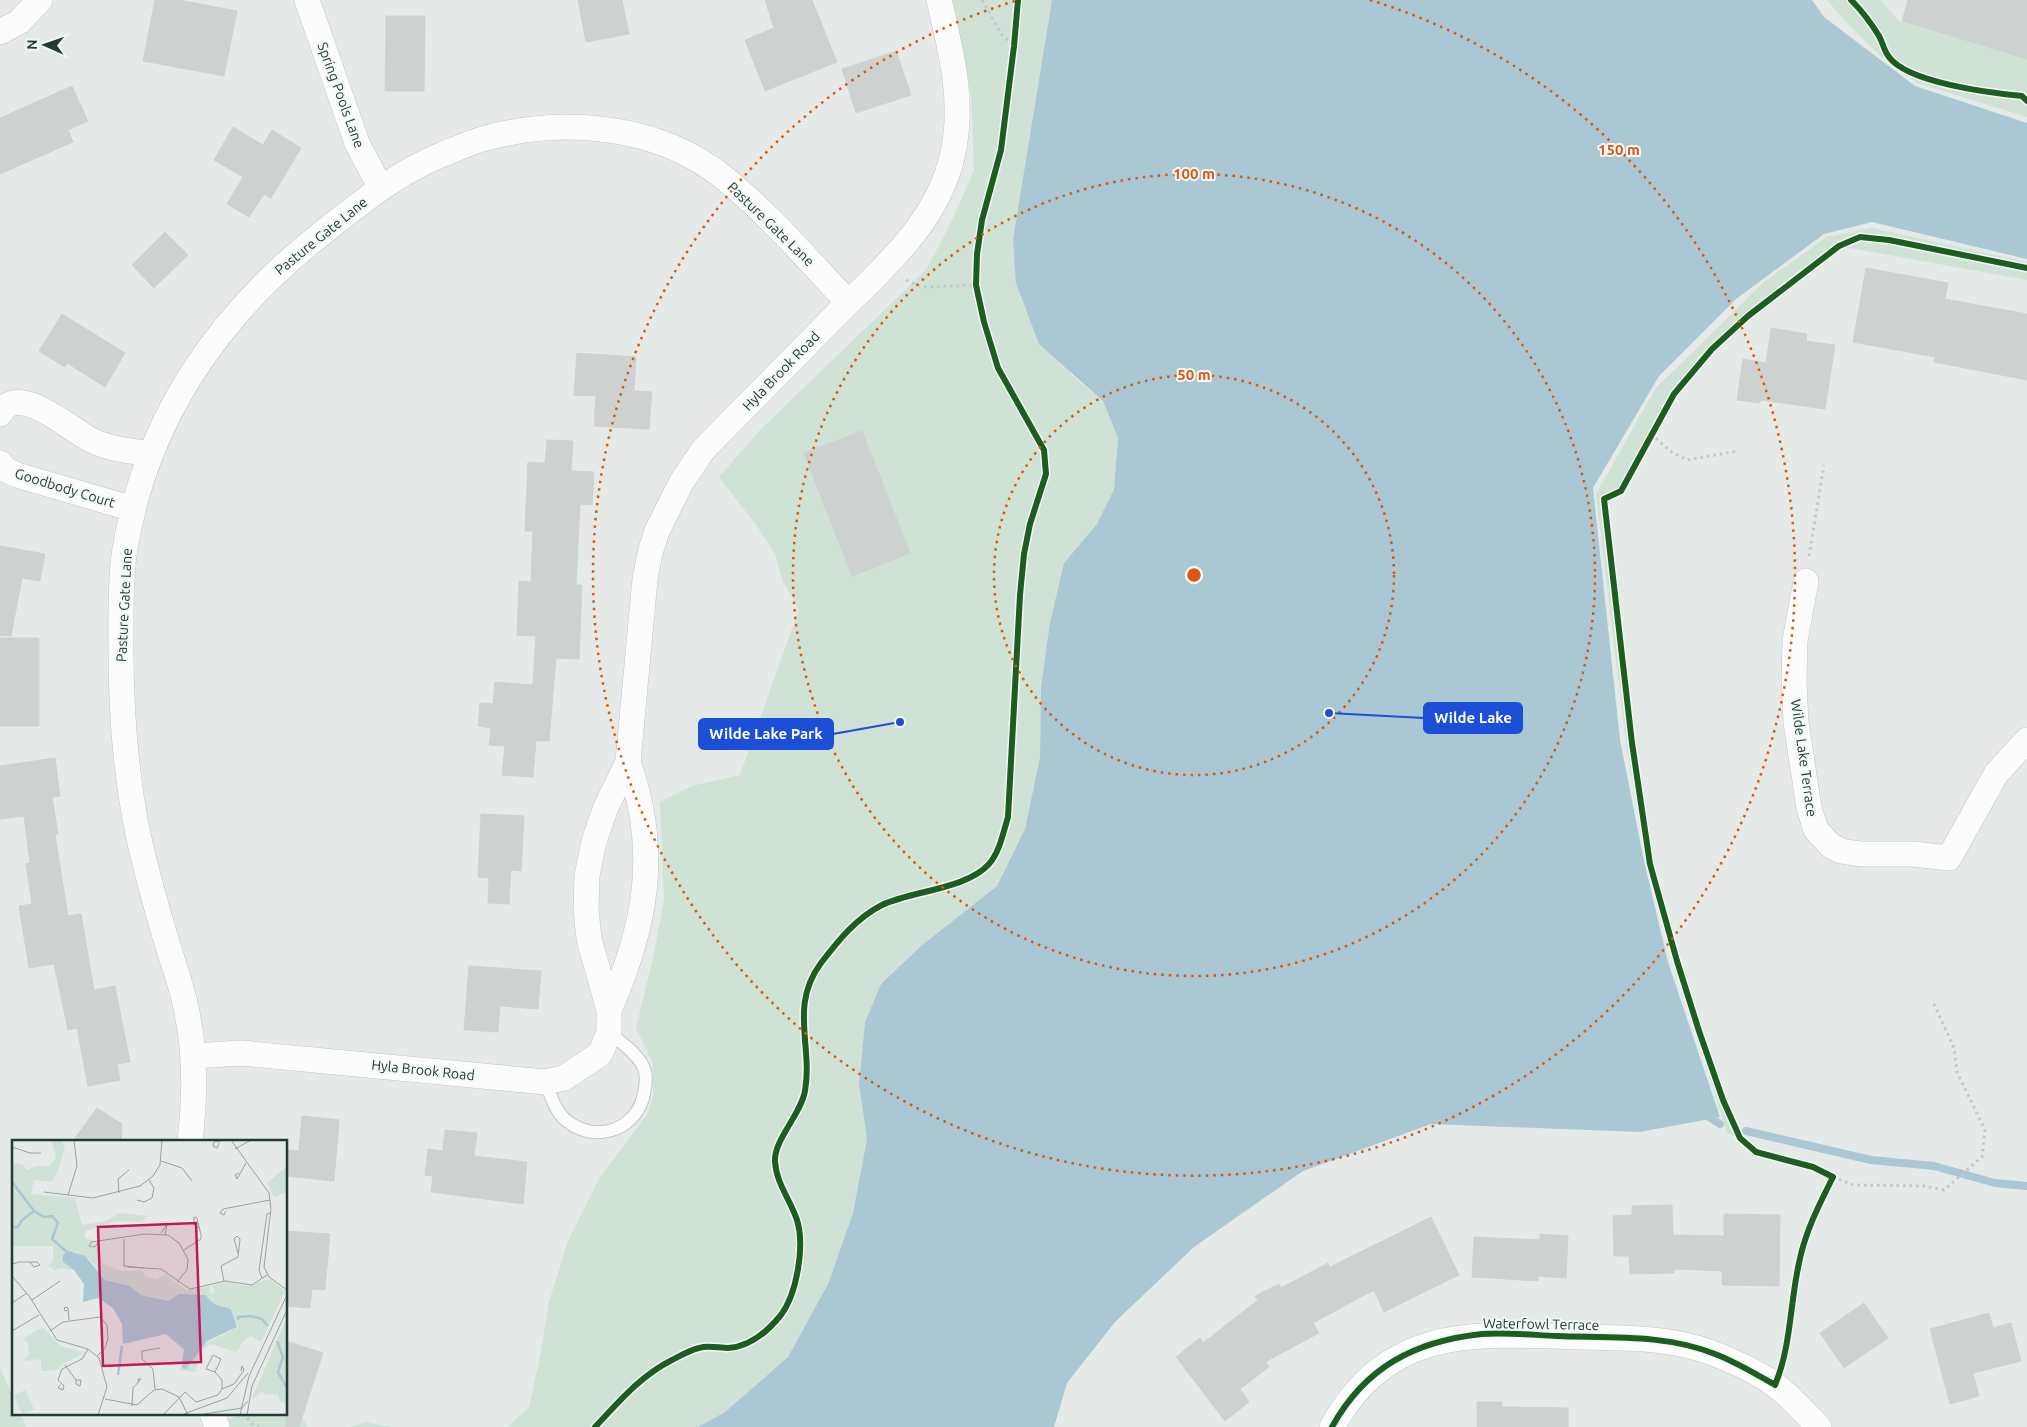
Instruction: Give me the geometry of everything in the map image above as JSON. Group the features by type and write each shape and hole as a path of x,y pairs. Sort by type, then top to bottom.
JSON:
{"street":[{"path":"0,32 19,22 40,0"},
{"name":"Spring Pools Lane","path":"307,0 357,143 380,187"},
{"name":"Hyla Brook Road","path":"609,1022 589,939 586,910 588,876 594,841 606,807 628,762 646,579 657,531 681,483 704,450 848,302 886,266 916,232 938,194 952,158 957,121 956,80 939,0"},
{"name":"Pasture Gate Lane","path":"190,1140 194,1108 194,1056 187,1010 155,904 135,818 126,744 121,679 121,611 124,557 133,509 151,454 165,418 183,387 222,330 247,301 287,261 380,187 425,162 485,138 523,131 562,128 608,130 650,137 685,152 720,175 757,206 848,302"},
{"path":"0,414 12,404 29,404 51,414 89,440 109,448 151,454"},
{"name":"Goodbody Court","path":"0,463 6,470 17,476 133,509"},
{"name":"Wilde Lake Terrace","path":"1806,581 1795,641 1794,684 1796,722 1809,808 1816,830 1831,846 1841,851 1861,854 1913,854 1949,858 1996,774 2027,740"},
{"name":"Hyla Brook Road","path":"194,1056 241,1053 545,1082 564,1078 600,1054 636,940 647,878 643,812 628,762"},
{"name":"Waterfowl Terrace","path":"1332,1427 1342,1409 1368,1378 1401,1355 1436,1341 1483,1334 1644,1338 1713,1353 1775,1385 1818,1427"},
{"path":"212,1414 217,1427"}],"lane":[{"path":"545,1082 557,1111 566,1121 580,1129 596,1134 612,1131 627,1123 640,1109 646,1087 645,1071 609,1022"}],"path":[{"path":"982,0 1002,35 1014,46"},
{"path":"595,1427 633,1386 669,1361 700,1347 731,1348 754,1340 782,1313 799,1268 799,1242 797,1222 776,1177 775,1157 801,1106 805,1090 803,1028 805,995 814,972 835,944 860,919 884,905 972,876 989,864 1000,843 1008,817 1020,595 1024,554 1030,524 1046,474 1044,450 998,368 984,322 976,285 976,254 982,220 1001,150 1018,0"},
{"path":"1851,0 1865,14 1880,37 1889,58 1906,71 1977,92 2022,96 2027,101"},
{"path":"1933,1002 1954,1048 1957,1072 1985,1130 1982,1157 1944,1190 1924,1186 1854,1185 1813,1167 1756,1152 1740,1138 1724,1100 1691,1007 1650,864 1632,744 1604,499 1620,491 1674,394 1712,349 1748,316 1839,246 1860,237 1889,240 2027,268"},
{"path":"886,266 906,281 922,287 976,285"},
{"path":"1651,434 1670,452 1688,460 1738,451"},
{"path":"1812,532 1824,465"},
{"path":"1783,1366 1799,1262 1811,1221 1833,1177"},
{"path":"244,1414 252,1424 260,1427"}],"green space":[{"path":"953,0 1052,0 1029,147 1070,374 1103,401 1118,438 1114,489 1097,524 1064,563 1041,687 1040,757 1025,829 997,886 921,946 881,984 865,1022 859,1084 867,1139 853,1213 828,1284 788,1357 725,1412 698,1427 508,1427 529,1407 549,1302 568,1241 600,1177 647,1115 653,1096 653,1064 636,1028 654,954 664,900 660,802 692,786 740,775 799,609 783,582 775,554 757,526 719,477 759,431 926,270 950,225 974,170 971,94"},
{"path":"1827,0 1881,0 1899,21 2027,59 2027,117 1918,83 1893,66 1869,45"},
{"path":"1872,228 2027,262 2027,280 1839,246 1748,316 1712,349 1674,394 1621,491 1604,499 1632,743 1650,864 1686,992 1723,1100 1740,1138 1727,1133 1669,947 1646,861 1626,743 1596,494 1656,388 1764,282 1827,237"},
{"path":"0,1368 12,1395 12,1414 20,1414 26,1427 0,1427"},
{"path":"288,1413 302,1416 307,1427 224,1427 228,1419 245,1414"},
{"path":"366,1422 392,1427 349,1427"}],"water":[{"path":"1052,0 1812,0 1824,17 1915,86 2027,123 2027,259 1872,222 1824,234 1736,299 1659,376 1593,488 1620,740 1644,861 1668,962 1720,1117 1640,1132 1431,1124 1303,1171 1194,1247 1115,1322 1067,1383 1054,1427 698,1427 725,1412 788,1357 828,1284 853,1213 867,1139 859,1084 865,1022 881,984 921,946 997,886 1025,829 1040,757 1041,687 1050,623 1064,563 1097,524 1114,489 1118,438 1103,401 1039,344 1016,283 1013,240"}],"building":[{"path":"155,0 179,0 237,11 224,76 143,61"},
{"path":"578,0 622,0 629,34 586,42"},
{"path":"765,0 812,0 837,62 765,91 745,40 774,28"},
{"path":"1908,0 2027,0 2027,59 1902,21"},
{"path":"386,16 425,16 424,91 385,91"},
{"path":"896,51 911,95 856,113 842,69"},
{"path":"72,86 88,121 68,130 73,142 0,174 0,118"},
{"path":"233,127 263,145 272,130 301,148 271,198 264,194 249,217 227,204 243,177 214,160"},
{"path":"165,232 188,255 154,288 132,265"},
{"path":"1866,268 1948,283 1945,299 2027,314 2027,380 1934,362 1935,357 1853,342"},
{"path":"62,314 125,353 105,387 67,363 65,367 39,351"},
{"path":"1771,328 1807,334 1806,341 1835,345 1825,409 1761,400 1760,403 1737,400 1743,359 1766,363"},
{"path":"577,353 636,357 634,391 652,392 649,429 594,426 596,396 574,395"},
{"path":"862,431 910,553 852,576 804,453"},
{"path":"547,440 573,441 571,471 594,472 592,505 580,504 576,585 582,585 579,659 556,658 549,741 536,741 533,777 502,775 505,746 489,745 491,728 478,726 480,703 493,704 495,682 533,685 536,636 517,635 519,581 531,582 533,531 525,531 528,462 545,463"},
{"path":"0,546 45,554 40,581 22,578 11,636 0,635"},
{"path":"0,638 39,638 39,726 0,726"},
{"path":"55,758 60,796 52,797 58,834 55,835 68,916 81,914 94,990 115,986 130,1062 117,1064 120,1080 88,1086 77,1028 68,1030 54,964 29,968 19,906 32,904 26,864 30,863 24,816 0,819 0,766"},
{"path":"481,814 524,816 521,871 511,870 509,904 488,903 489,878 478,877"},
{"path":"469,966 541,971 538,1009 500,1006 498,1032 464,1030"},
{"path":"97,1108 122,1124 121,1140 74,1140"},
{"path":"302,1116 339,1120 334,1181 288,1176 288,1150 299,1151"},
{"path":"445,1130 477,1133 474,1156 527,1162 523,1204 431,1192 433,1176 425,1175 428,1149 443,1151"},
{"path":"1672,1205 1673,1235 1724,1236 1724,1214 1780,1215 1779,1286 1722,1285 1722,1271 1674,1269 1674,1273 1630,1274 1629,1256 1614,1256 1613,1216 1632,1215 1632,1206"},
{"path":"1431,1217 1459,1275 1384,1312 1374,1290 1313,1323 1319,1333 1265,1362 1269,1367 1240,1389 1249,1402 1225,1421 1176,1357 1200,1338 1203,1343 1258,1300 1255,1296 1279,1284 1281,1288 1328,1263 1330,1267"},
{"path":"288,1231 330,1234 325,1290 312,1289 310,1308 288,1306"},
{"path":"1540,1234 1568,1236 1566,1278 1538,1276 1538,1281 1472,1277 1474,1237 1540,1240"},
{"path":"1864,1303 1888,1338 1844,1368 1820,1333"},
{"path":"1989,1313 1993,1328 2011,1323 2021,1361 1973,1373 1979,1396 1950,1404 1930,1329"},
{"path":"288,1342 323,1353 299,1427 286,1427 286,1414 288,1414"},
{"path":"1477,1402 1502,1402 1502,1407 1568,1408 1568,1427 1477,1427"}],"waterway":[{"path":"1703,1113 1720,1124"},
{"path":"1746,1131 1871,1160 1934,1166 1995,1183 2027,1186"}],"cycle path":[{"path":"595,1427 630,1390 660,1366 685,1353 702,1347 728,1348 744,1345 758,1337 781,1315 787,1306 795,1282 800,1256 800,1243 797,1220 778,1177 775,1161 779,1144 803,1100 805,1091 807,1074 804,1010 811,979 834,946 864,916 894,900 967,879 989,864 999,848 1003,835 1008,817 1020,595 1024,554 1030,524 1046,474 1044,450 998,368 984,322 976,285 977,254 982,220 1001,150 1018,0"},
{"path":"1851,0 1876,31 1887,55 1899,66 1913,74 1931,80 1971,89 2022,96 2027,101"},
{"path":"1332,1427 1345,1406 1360,1388 1376,1373 1394,1361 1435,1343 1482,1334 1510,1333 1617,1337 1677,1343 1723,1357 1775,1385 1784,1356 1796,1278 1805,1240 1833,1177 1813,1167 1756,1152 1740,1138 1723,1100 1699,1031 1650,864 1632,743 1604,499 1621,491 1674,394 1712,349 1748,316 1839,246 1860,237 1889,240 2027,268"}],"place":[{"name":"Wilde Lake","path":"1329,713"},
{"name":"Wilde Lake Park","path":"900,722"}]}
